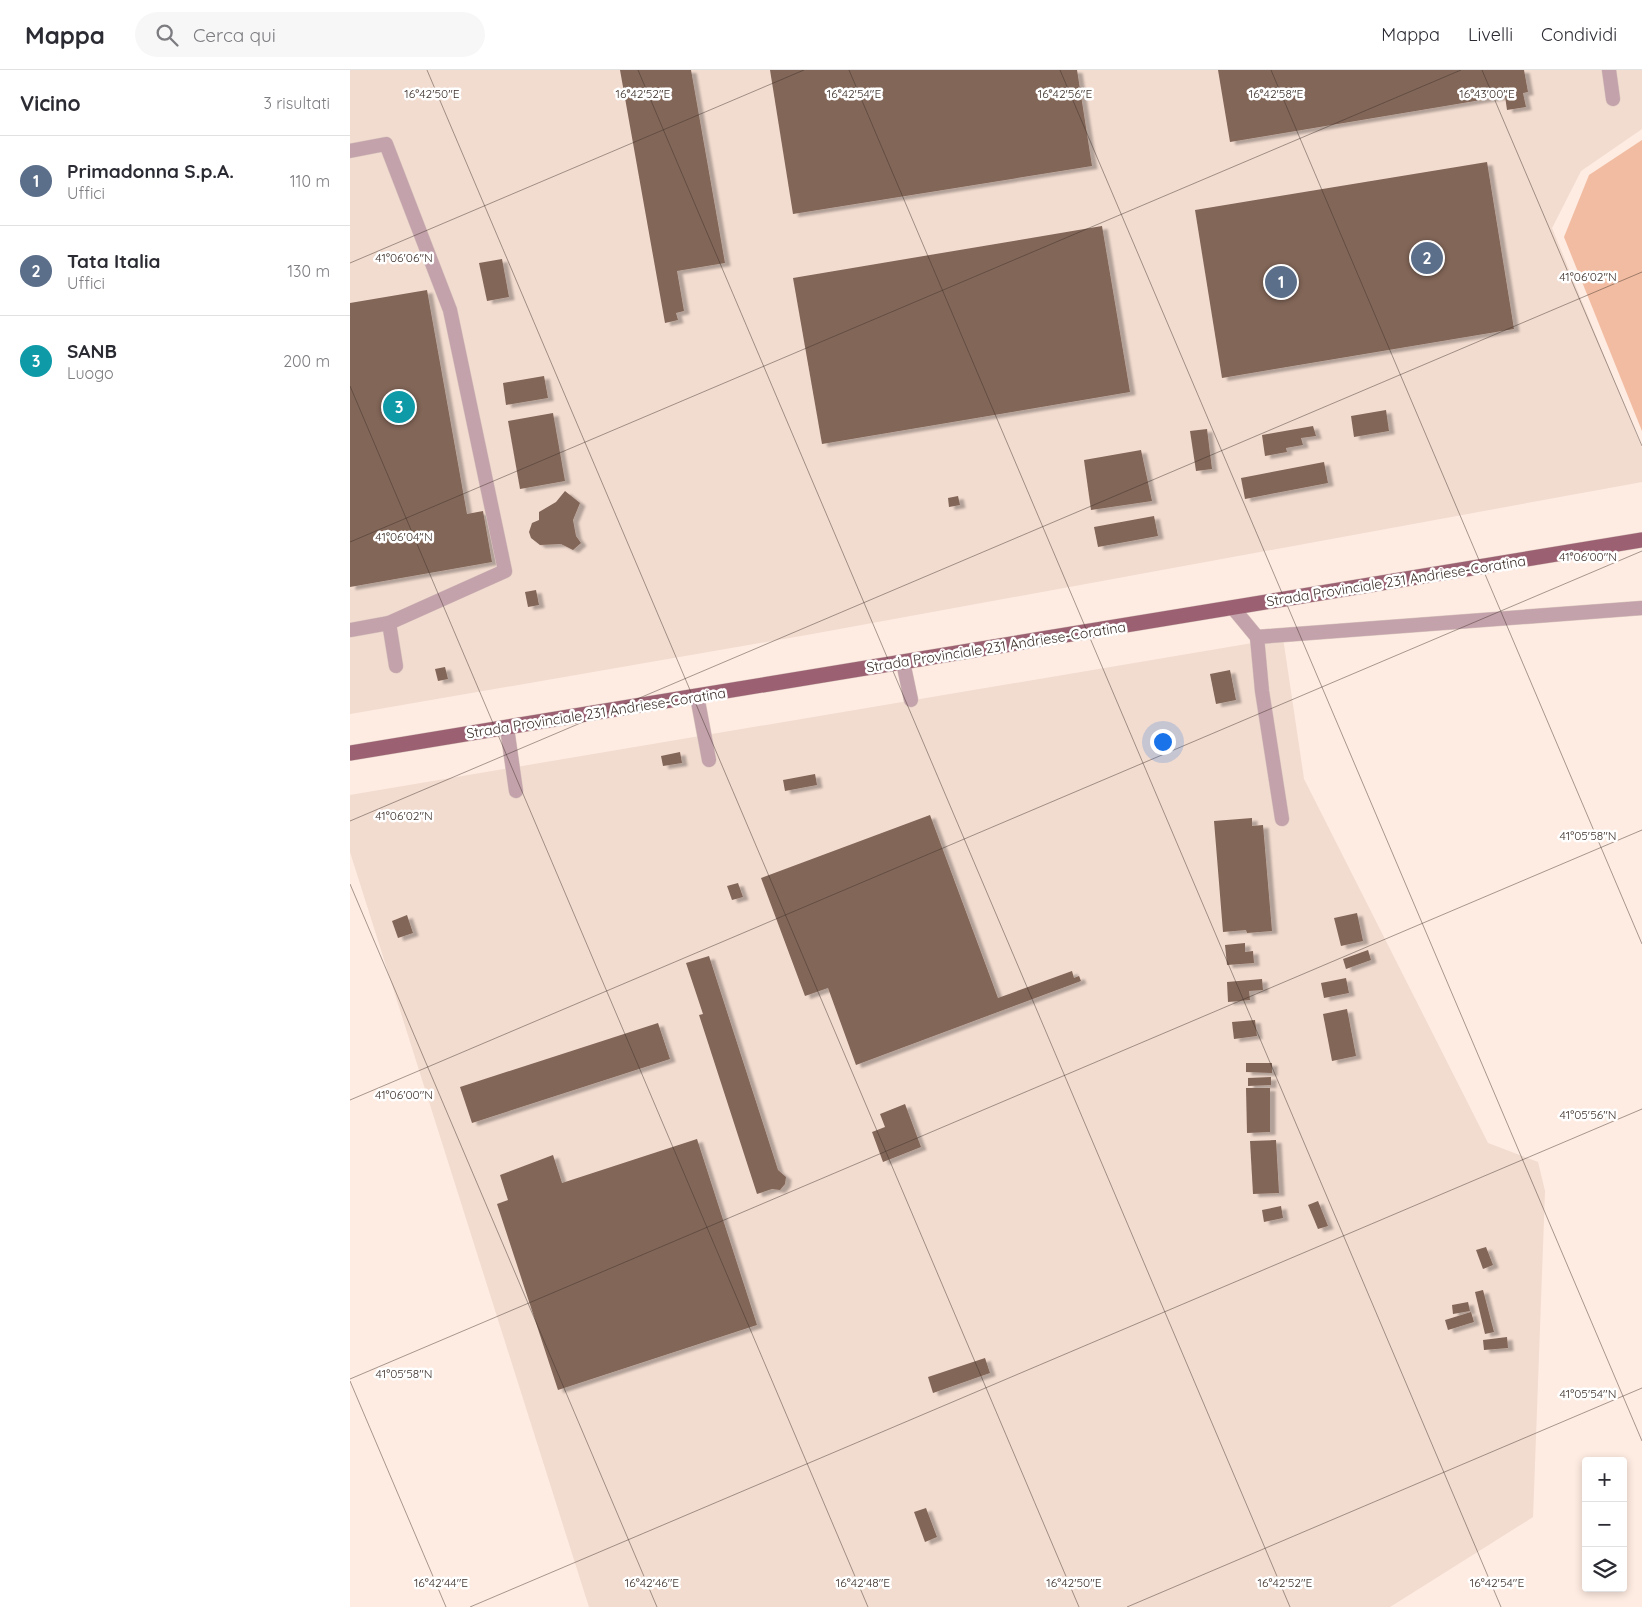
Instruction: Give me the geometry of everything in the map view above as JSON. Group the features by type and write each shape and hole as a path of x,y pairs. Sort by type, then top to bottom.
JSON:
{"main road":[{"name":"Strada Provinciale 231 Andriese-Coratina","path":"350,753 1642,540"}],"lane":[{"path":"1609,70 1613,99"},
{"path":"350,151 386,144 450,310 505,571 389,623 350,630"},
{"path":"1232,608 1257,636 1262,692 1282,819"},
{"path":"1257,636 1642,608"},
{"path":"389,623 396,666"},
{"path":"903,662 911,700"},
{"path":"697,696 709,760"},
{"path":"507,728 516,791"}],"shaded area":[{"path":"350,70 1642,70 1642,129 1581,171 1552,228 1642,448 1642,482 812,634 350,714"},
{"path":"1642,140 1642,431 1564,237 1589,175"},
{"path":"1283,638 1304,779 1488,1143 1538,1162 1545,1191 1533,1517 1390,1607 589,1607 350,852 350,795"}],"building":[{"path":"620,70 691,70 725,263 677,271 684,311 676,313 678,320 665,323"},
{"path":"770,70 1077,70 1092,166 793,214"},
{"path":"1218,70 1524,70 1528,92 1523,93 1526,107 1507,110 1505,96 1230,142"},
{"path":"1487,162 1514,329 1222,378 1195,210"},
{"path":"1102,226 1130,392 822,444 793,278"},
{"path":"502,259 509,297 487,301 479,263"},
{"path":"427,290 467,514 483,511 492,562 350,587 350,303"},
{"path":"544,376 548,398 506,405 503,383"},
{"path":"1386,410 1389,431 1354,437 1351,416"},
{"path":"553,413 565,481 520,489 508,421"},
{"path":"1313,426 1316,436 1301,438 1303,445 1286,448 1287,452 1265,456 1262,435"},
{"path":"1207,429 1212,469 1196,471 1190,431"},
{"path":"1141,450 1152,501 1091,510 1084,460"},
{"path":"1324,462 1328,483 1245,499 1241,478"},
{"path":"565,491 580,503 573,520 576,536 581,543 573,550 561,544 540,545 531,538 529,532 532,523 539,520 539,512 556,502"},
{"path":"958,496 960,505 949,507 948,498"},
{"path":"1154,516 1158,536 1098,547 1094,527"},
{"path":"536,590 539,605 528,607 525,592"},
{"path":"445,667 448,679 438,681 435,669"},
{"path":"1230,670 1236,700 1216,704 1210,674"},
{"path":"680,752 682,763 663,766 661,756"},
{"path":"815,774 817,785 785,791 783,780"},
{"path":"930,815 998,998 1072,971 1074,978 1079,976 1081,981 856,1065 828,988 805,996 761,878"},
{"path":"1252,818 1252,826 1263,825 1272,931 1247,933 1246,930 1223,932 1214,821"},
{"path":"738,883 743,897 732,900 727,886"},
{"path":"1357,913 1363,941 1341,946 1334,918"},
{"path":"407,915 413,933 398,938 392,921"},
{"path":"1245,943 1245,952 1253,951 1254,963 1227,965 1225,945"},
{"path":"1368,950 1371,960 1346,969 1343,959"},
{"path":"709,956 778,1170 786,1177 785,1184 780,1190 772,1189 757,1194 699,1015 703,1014 686,963"},
{"path":"1346,978 1349,993 1324,998 1321,983"},
{"path":"1262,979 1263,990 1249,991 1250,1000 1228,1002 1227,982"},
{"path":"1347,1009 1356,1056 1332,1061 1323,1014"},
{"path":"1255,1020 1257,1036 1234,1039 1232,1022"},
{"path":"658,1023 670,1059 472,1123 460,1087"},
{"path":"1246,1063 1272,1063 1272,1073 1246,1072"},
{"path":"1271,1077 1271,1085 1248,1086 1248,1078"},
{"path":"1246,1088 1270,1088 1270,1132 1247,1133"},
{"path":"905,1104 921,1147 883,1162 872,1132 885,1127 880,1114"},
{"path":"697,1139 757,1325 558,1390 497,1204 508,1200 500,1175 553,1155 562,1183"},
{"path":"1276,1140 1279,1193 1253,1194 1250,1141"},
{"path":"1318,1201 1328,1226 1318,1229 1308,1205"},
{"path":"1281,1206 1283,1218 1264,1222 1262,1210"},
{"path":"1486,1247 1493,1265 1483,1269 1476,1250"},
{"path":"1483,1290 1494,1332 1485,1334 1475,1292"},
{"path":"1468,1302 1470,1311 1453,1314 1452,1305"},
{"path":"1471,1312 1474,1322 1448,1330 1445,1320"},
{"path":"1507,1337 1508,1348 1484,1350 1483,1340"},
{"path":"985,1358 990,1373 933,1393 928,1377"},
{"path":"926,1508 937,1537 925,1542 914,1512"}],"place":[{"name":"Tata Italia","path":"1427,258"},
{"name":"Primadonna S.p.A.","path":"1281,282"},
{"name":"SANB","path":"399,407"}]}
